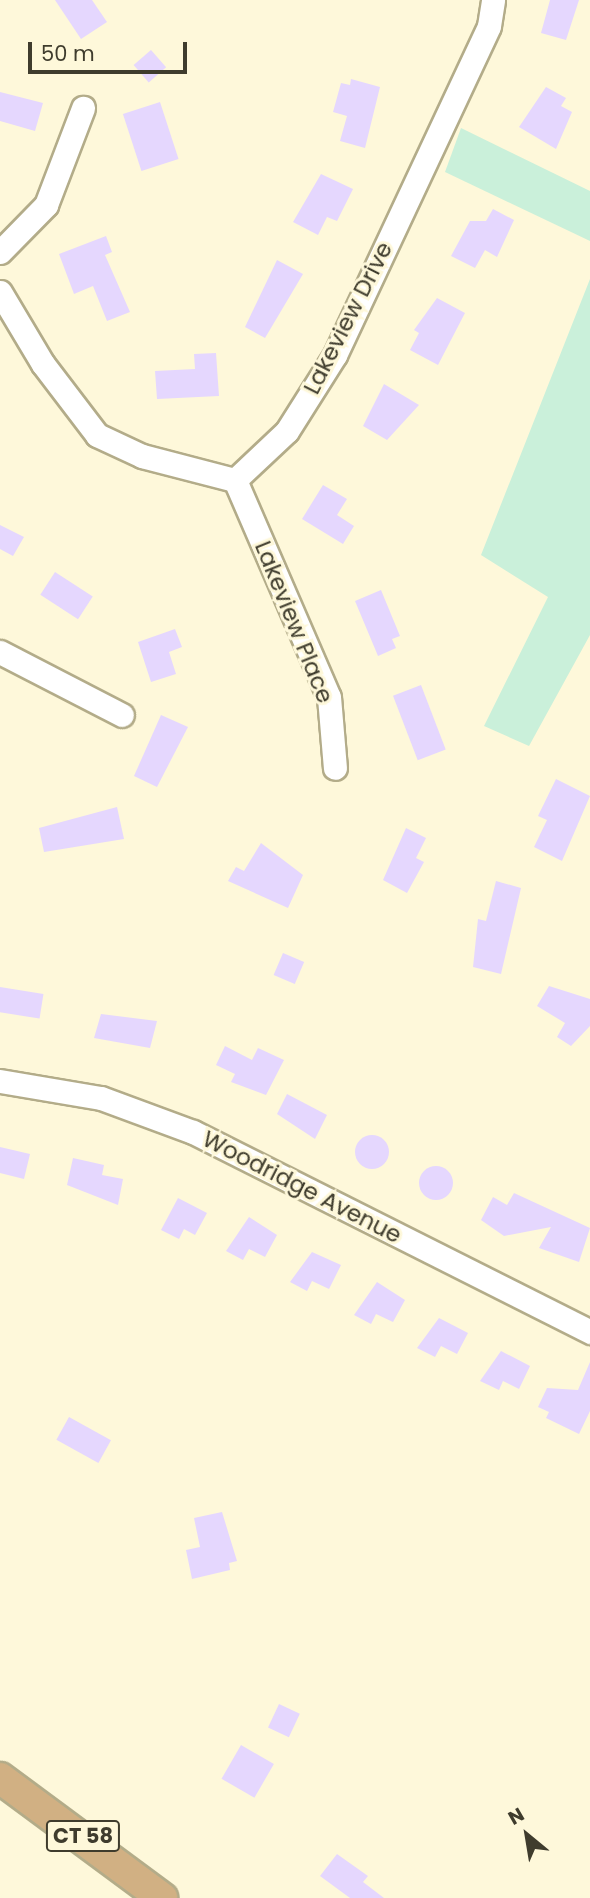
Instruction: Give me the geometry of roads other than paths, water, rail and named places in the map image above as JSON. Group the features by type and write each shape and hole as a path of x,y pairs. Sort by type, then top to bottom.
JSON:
{"main road":[{"name":"CT 58","path":"0,1778 162,1898"}],"street":[{"name":"Lakeview Drive","path":"235,480 287,431 335,355 489,26 493,0"},
{"path":"0,251 46,205 83,108"},
{"path":"0,292 43,364 97,435 142,456 235,480"},
{"name":"Lakeview Place","path":"235,480 329,697 335,768"},
{"path":"0,652 122,715"},
{"name":"Woodridge Avenue","path":"0,1081 101,1098 193,1132 590,1332"}]}
